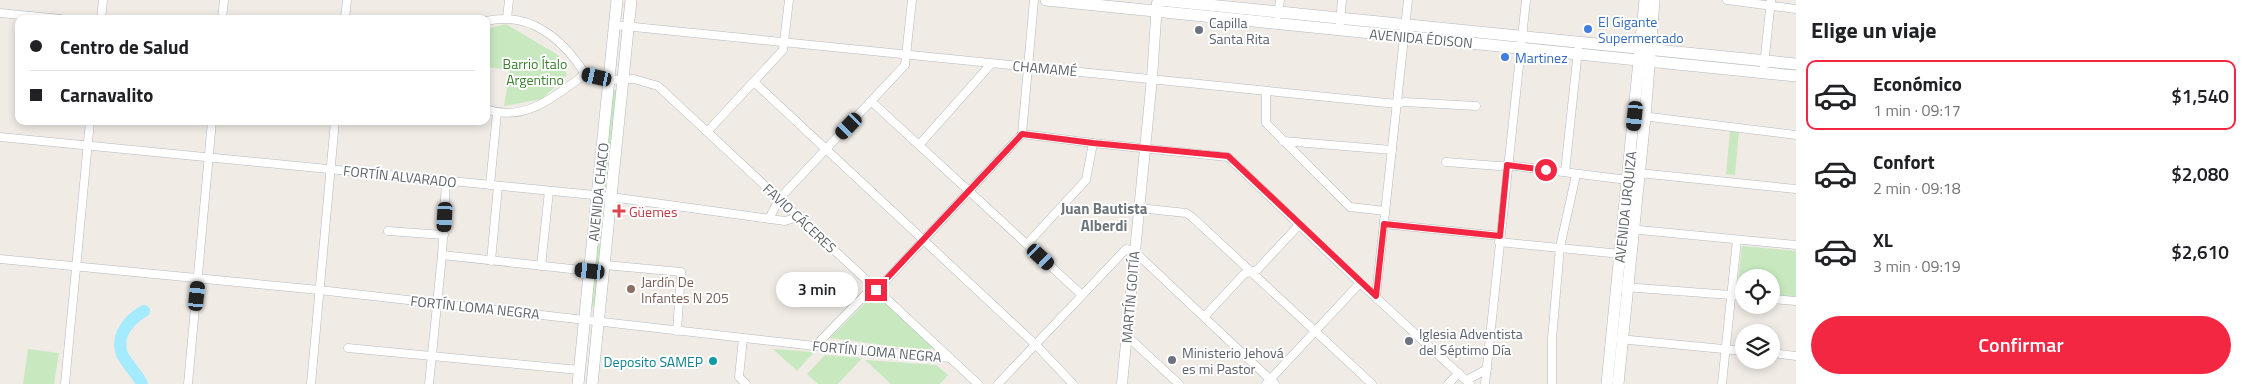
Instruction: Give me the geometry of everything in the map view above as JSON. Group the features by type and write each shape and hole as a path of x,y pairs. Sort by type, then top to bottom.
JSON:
{"main road":[{"name":"AVENIDA CHACO","path":"578,384 617,0"},
{"name":"AVENIDA CHACO","path":"592,384 632,0"},
{"name":"AVENIDA ÉDISON","path":"1046,0 1157,12 1220,8"},
{"name":"AVENIDA ÉDISON","path":"1158,0 1220,8 1279,11 1340,24 1645,55 1796,76"},
{"name":"AVENIDA URQUIZA","path":"1618,384 1618,339 1623,287 1629,229 1639,173 1646,0"},
{"name":"AVENIDA URQUIZA","path":"1645,55 1654,0"},
{"name":"AVENIDA ÉDISON","path":"1645,55 1796,64"},
{"name":"AVENIDA URQUIZA","path":"1623,287 1621,254 1629,229 1628,180 1640,116"},
{"name":"AVENIDA URQUIZA","path":"1607,384 1618,339"}],"street":[{"path":"101,15 103,0"},
{"path":"222,15 224,0"},
{"path":"345,15 347,0"},
{"path":"507,18 510,0"},
{"path":"707,132 783,50 788,0"},
{"path":"769,219 779,199 905,65 912,0"},
{"path":"815,346 870,291 876,290 970,192 1022,134 1034,0"},
{"name":"MARTÍN GOITÍA","path":"1122,384 1158,0"},
{"path":"1340,24 1342,0"},
{"path":"1376,296 1408,0"},
{"path":"1485,384 1526,0"},
{"path":"1727,0 1770,3 1796,9"},
{"path":"1764,73 1770,3"},
{"path":"0,13 20,15"},
{"path":"490,20 507,18 528,22 552,35 576,60 585,74 537,108 497,113 490,110"},
{"name":"CHAMAMÉ","path":"614,26 784,41 991,64 1152,78 1396,104 1404,102 1476,106"},
{"path":"1565,172 1578,48"},
{"path":"919,144 991,64"},
{"name":"FAVIO CÁCERES","path":"585,74 609,80 634,78 658,86 978,384"},
{"path":"754,82 1036,345 1073,384"},
{"path":"1266,90 1266,123 1350,207 1385,211"},
{"path":"872,102 1082,295"},
{"path":"490,261 497,113"},
{"path":"1640,116 1796,135"},
{"path":"65,384 90,125"},
{"path":"188,384 212,125"},
{"path":"311,384 335,125"},
{"path":"1022,134 1145,149 1228,156 1298,225 1468,382 1487,369"},
{"name":"FORTÍN ALVARADO","path":"0,137 598,196 785,221 798,217"},
{"path":"1283,140 1392,150"},
{"path":"1027,244 1086,180 1093,143"},
{"path":"1446,162 1507,165 1628,180 1639,173 1796,189"},
{"path":"1552,384 1552,339 1560,247 1576,175"},
{"path":"429,384 444,235 446,181"},
{"path":"541,266 548,191"},
{"path":"1139,208 1192,216 1372,384"},
{"path":"1384,224 1621,254"},
{"path":"1205,316 1244,274 1256,270 1298,225"},
{"path":"1629,229 1796,245"},
{"path":"388,231 444,235"},
{"path":"1722,384 1737,240"},
{"path":"998,384 1126,249 1134,251 1205,316 1270,382 1360,283"},
{"path":"442,255 590,271"},
{"name":"FORTÍN LOMA NEGRA","path":"0,259 319,290 815,346 950,358"},
{"path":"605,265 681,272 677,331"},
{"path":"1623,287 1735,295"},
{"path":"1780,300 1796,301"},
{"path":"1127,336 1178,384"},
{"path":"743,338 739,378 746,384"},
{"path":"1618,339 1735,350"},
{"path":"348,348 579,370"},
{"path":"1780,355 1796,356"},
{"path":"1448,384 1459,373"}],"green space":[{"name":"Barrio Ítalo Argentino","path":"506,24 558,55 567,75 542,99 504,106 510,70 490,68 490,28"},
{"path":"613,90 619,90 608,189 602,189"},
{"path":"1730,130 1739,131 1735,175 1726,174"},
{"path":"600,207 606,208 595,307 589,306"},
{"path":"1742,246 1796,251 1796,298 1780,297 1780,269 1740,269"},
{"path":"875,293 933,348 928,351 830,338"},
{"path":"28,349 59,353 54,384 23,384"},
{"path":"773,349 814,352 797,371"},
{"path":"825,355 862,358 838,384 818,384 807,374"},
{"path":"865,360 936,365 948,375 940,384 889,384"}],"waterway":[{"path":"142,384 122,354 120,347 125,328 144,311"}],"place":[{"name":"El Gigante Supermercado","path":"1588,29"},
{"name":"Capilla Santa Rita","path":"1199,30"},
{"name":"Martinez","path":"1505,57"},
{"name":"Güemes","path":"619,211"},
{"name":"Jardín De Infantes N 205","path":"631,289"},
{"name":"Iglesia Adventista del Séptimo Día","path":"1409,341"},
{"name":"Ministerio Jehová es mi Pastor","path":"1172,360"},
{"name":"Deposito SAMEP","path":"713,361"}],"district":[{"name":"Juan Bautista Alberdi","path":"1104,216"}],"route":[{"path":"876,290 970,192 1022,134 1145,149 1228,156 1298,225 1376,296 1384,224 1500,236 1507,165 1546,170"}]}
